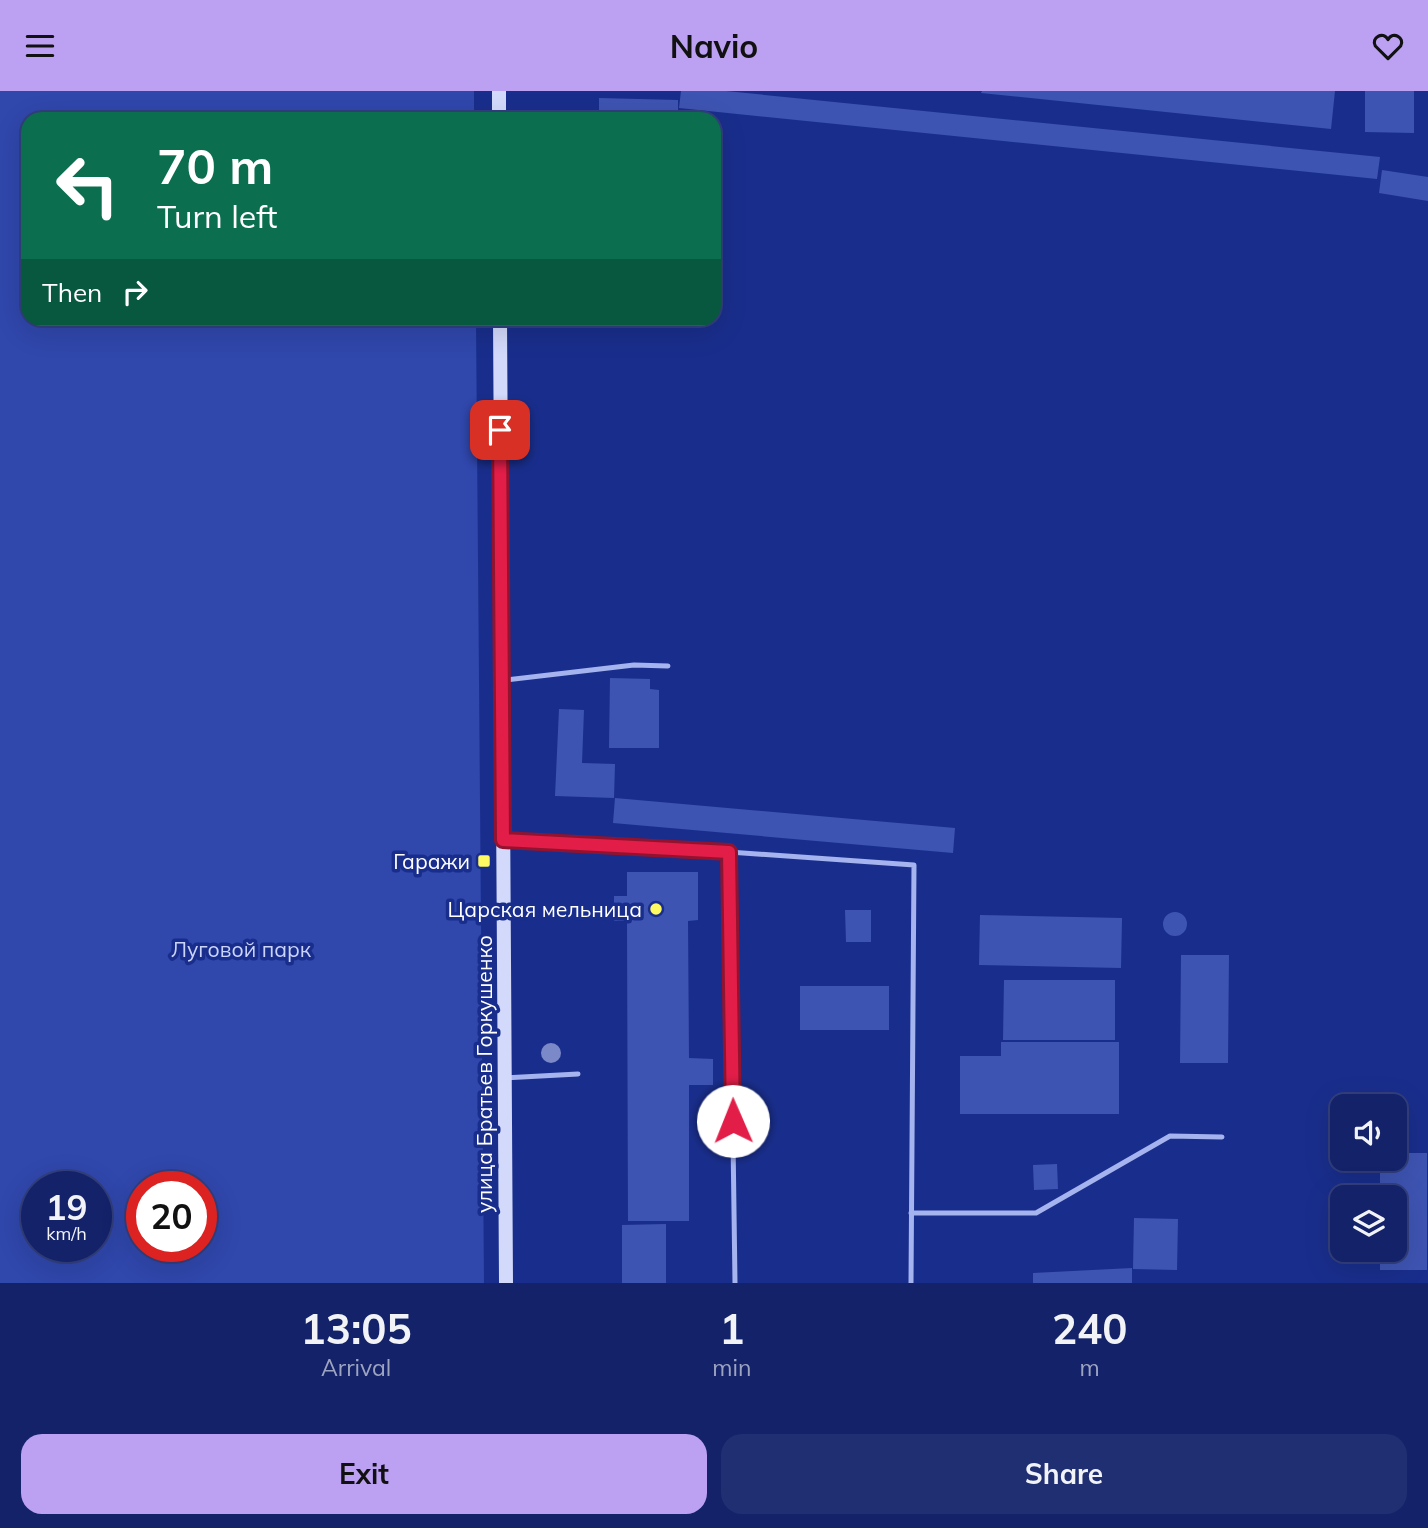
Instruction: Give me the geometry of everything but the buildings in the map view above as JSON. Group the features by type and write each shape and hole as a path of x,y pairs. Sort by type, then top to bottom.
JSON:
{"street":[{"path":"499,91 499,112"},
{"name":"улица Братьев Горкушенко","path":"500,326 506,1283"}],"lane":[{"path":"502,680 634,665 668,666"},
{"path":"503,840 914,865 911,1283"},
{"path":"729,852 735,1283"},
{"path":"505,1078 578,1074"},
{"path":"911,1213 1036,1213 1170,1136 1222,1137"}],"green space":[{"name":"Луговой парк","path":"0,91 474,91 474,112 21,112 21,326 476,326 484,1283 0,1283"}],"place":[{"name":"Гаражи","path":"484,861"},
{"name":"Царская мельница","path":"656,909"}],"route":[{"path":"500,430 503,840 729,852 733,1121"}]}
